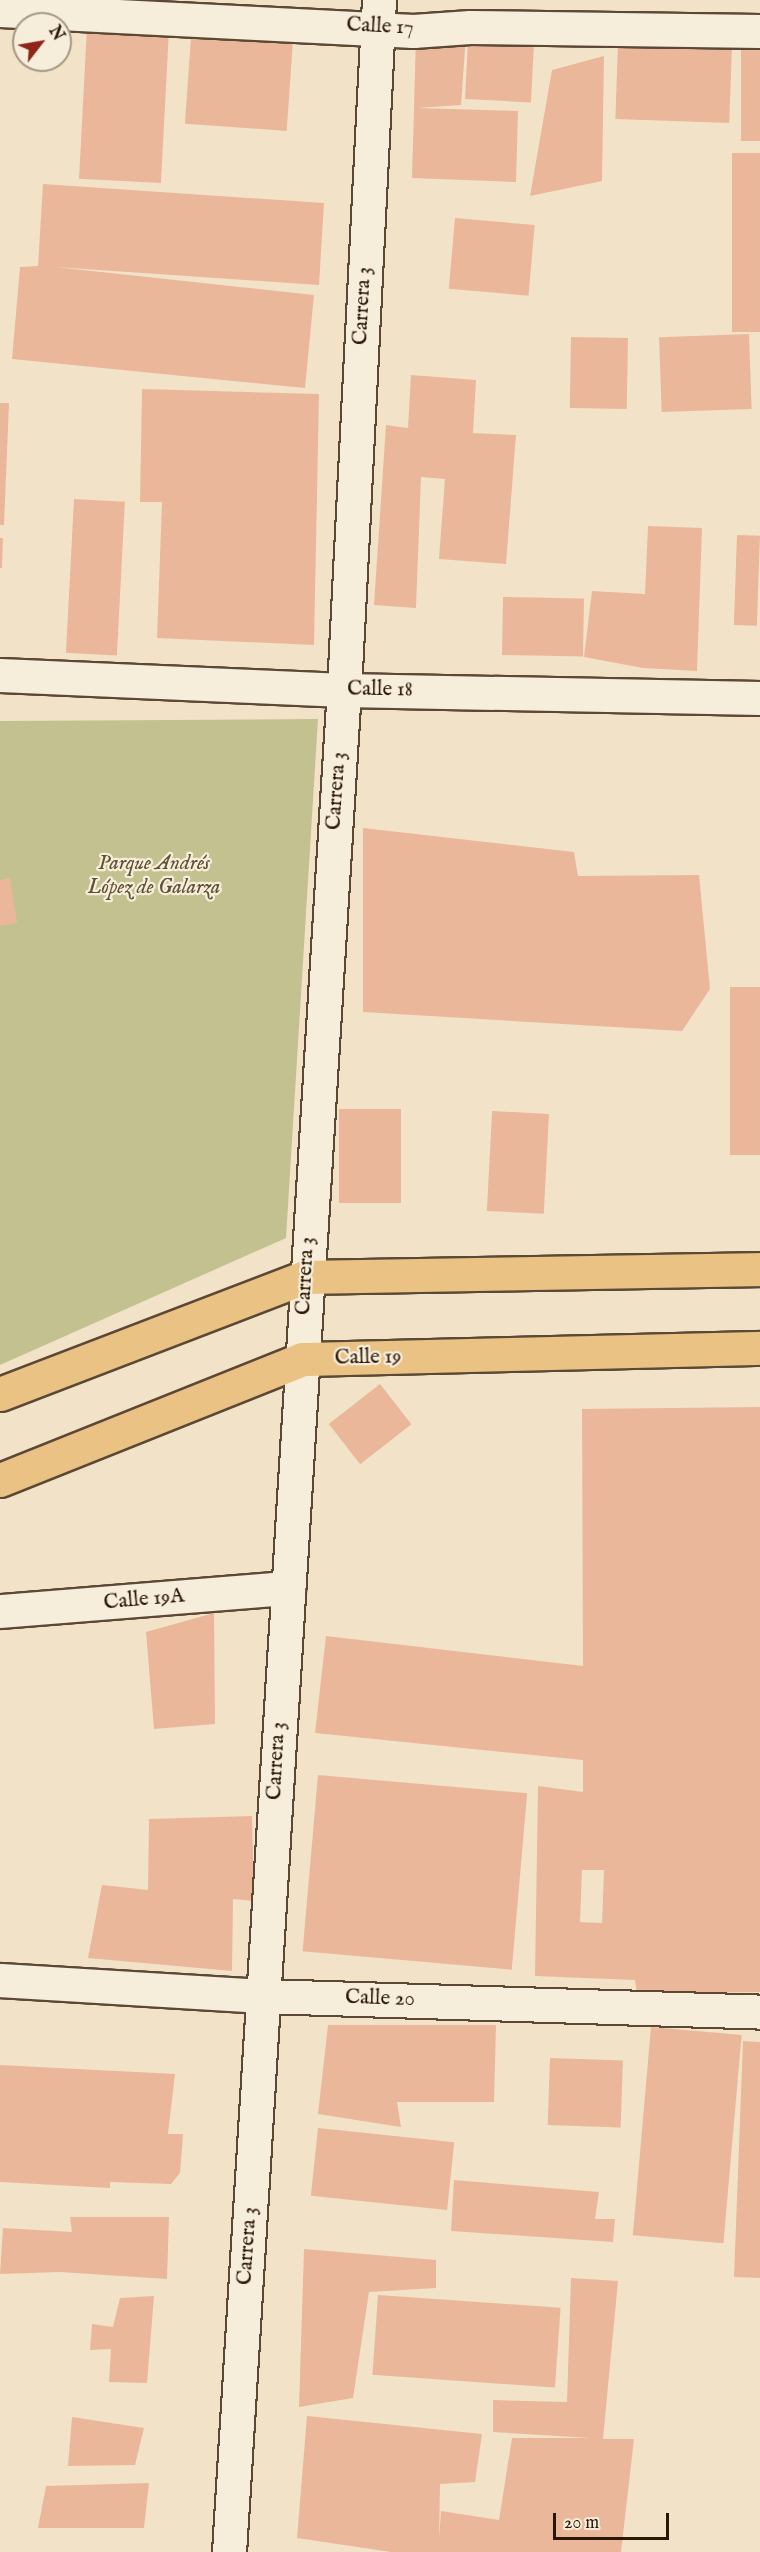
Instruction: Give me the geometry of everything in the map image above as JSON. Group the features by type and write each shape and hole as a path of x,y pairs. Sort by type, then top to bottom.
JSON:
{"main road":[{"path":"0,1394 305,1277 760,1269"},
{"name":"Calle 19","path":"0,1480 302,1359 760,1348"}],"street":[{"name":"Calle 17","path":"0,10 378,13 413,31 470,27 760,31"},
{"name":"Carrera 3","path":"229,2552 302,1359 305,1277 344,690 378,13"},
{"name":"Calle 18","path":"0,675 344,690 760,698"},
{"name":"Calle 19A","path":"0,1611 288,1588"},
{"name":"Calle 20","path":"0,1980 263,1996 760,2012"}],"green space":[{"name":"Parque Andrés López de Galarza","path":"318,719 286,1238 0,1365 0,721"}],"building":[{"path":"87,27 169,31 161,183 79,179"},
{"path":"416,35 466,35 461,105 417,108 518,111 516,182 412,178"},
{"path":"191,37 293,44 287,131 185,124"},
{"path":"468,42 534,45 531,102 465,99"},
{"path":"618,43 732,47 729,123 615,119"},
{"path":"741,43 760,43 760,141 741,141"},
{"path":"604,56 602,181 530,196 552,70"},
{"path":"732,153 760,153 760,332 732,332"},
{"path":"43,184 324,203 319,285 55,267 314,295 305,388 12,359 20,267 38,266"},
{"path":"455,218 535,225 529,296 449,289"},
{"path":"749,334 752,409 662,412 659,337"},
{"path":"571,337 628,338 627,409 570,408"},
{"path":"411,375 476,380 473,433 516,435 506,564 439,559 445,479 421,477 416,608 374,605 386,425 408,428"},
{"path":"142,389 319,394 314,645 157,638 162,502 140,502"},
{"path":"0,403 9,403 4,525 0,525"},
{"path":"74,499 125,502 117,655 66,653"},
{"path":"648,526 702,528 697,671 643,668 584,657 592,591 645,594"},
{"path":"737,535 760,536 757,626 734,625"},
{"path":"0,538 3,538 2,568 0,568"},
{"path":"503,597 584,598 583,656 502,655"},
{"path":"363,828 574,852 578,876 699,875 710,989 682,1031 363,1012"},
{"path":"10,878 17,923 0,926 0,880"},
{"path":"730,987 760,987 760,1155 730,1155"},
{"path":"339,1109 401,1109 401,1203 339,1203"},
{"path":"492,1111 549,1114 544,1214 487,1211"},
{"path":"380,1384 411,1424 360,1464 329,1424"},
{"path":"760,1407 760,1992 637,1993 635,1980 535,1976 538,1786 583,1792 583,1760 315,1733 326,1636 583,1666 582,1409","holes":["582,1870 604,1870 602,1923 580,1922"]},
{"path":"214,1613 215,1724 154,1729 146,1632"},
{"path":"318,1775 527,1793 512,1970 303,1951"},
{"path":"252,1816 254,1901 233,1899 232,1971 88,1958 102,1885 148,1890 149,1819"},
{"path":"328,2025 496,2025 494,2102 397,2102 401,2127 318,2114"},
{"path":"651,2027 742,2035 723,2243 633,2235"},
{"path":"743,2041 760,2042 760,2278 734,2277"},
{"path":"550,2058 623,2061 621,2128 548,2125"},
{"path":"0,2065 175,2074 168,2134 183,2134 180,2173 171,2184 110,2182 110,2188 0,2182"},
{"path":"318,2128 454,2142 447,2210 311,2196"},
{"path":"454,2180 599,2192 595,2219 615,2219 613,2242 451,2231"},
{"path":"70,2217 169,2217 167,2279 60,2272 0,2274 3,2228 72,2232"},
{"path":"304,2249 436,2260 436,2288 369,2292 353,2398 299,2407"},
{"path":"571,2278 618,2281 603,2439 634,2439 621,2552 391,2552 297,2538 307,2416 482,2434 475,2482 440,2484 439,2539 441,2511 499,2520 512,2438 590,2438 493,2432 493,2400 567,2402"},
{"path":"378,2295 561,2308 555,2388 372,2375"},
{"path":"154,2296 147,2383 109,2382 111,2349 90,2350 92,2324 113,2327 120,2298"},
{"path":"72,2417 144,2428 135,2465 68,2466"},
{"path":"149,2483 144,2528 38,2528 46,2486"}]}
